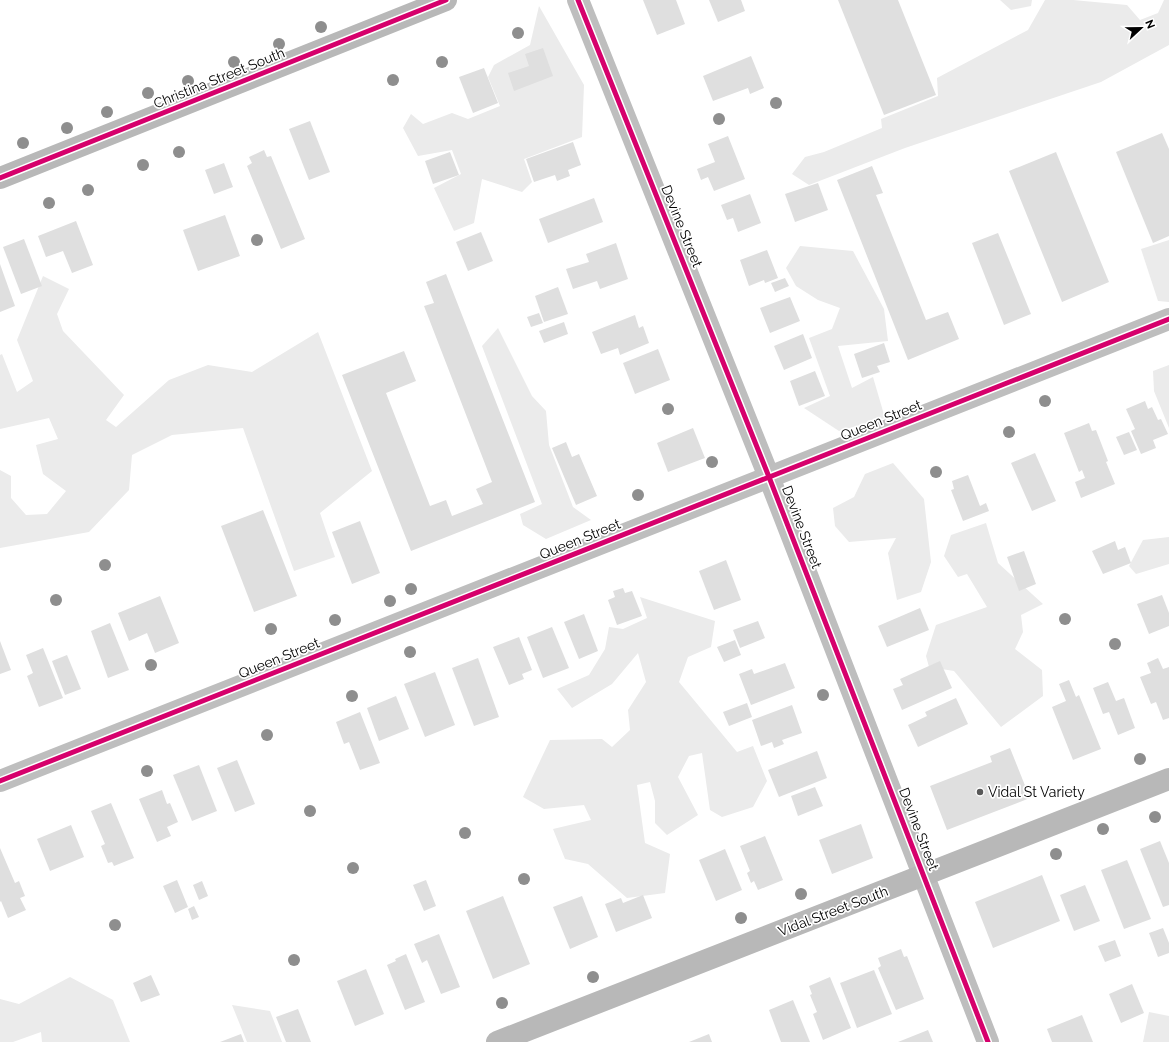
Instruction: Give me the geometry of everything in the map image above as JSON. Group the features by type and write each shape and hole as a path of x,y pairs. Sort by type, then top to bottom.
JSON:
{"main road":[{"name":"Christina Street South","path":"0,178 446,0"},
{"name":"Vidal Street South","path":"497,1042 1169,779"}],"street":[{"name":"Devine Street","path":"578,0 770,477 988,1042"},
{"name":"Queen Street","path":"0,781 1169,319"}],"shaded area":[{"path":"1000,0 1032,0 1031,6 1011,10"},
{"path":"1045,0 1073,0 1127,5 1140,20 1158,13 1164,0 1169,0 1169,45 1101,82 905,148 809,185 792,174 805,157 824,152 882,128 881,119 938,96 937,78 1028,30"},
{"path":"539,6 584,85 582,137 524,159 532,182 522,192 482,179 474,223 454,231 434,188 461,174 452,150 418,156 403,128 411,114 423,124 452,113 468,119 500,106 488,77 494,65 530,45"},
{"path":"1169,240 1169,302 1158,301 1141,249"},
{"path":"800,246 853,251 884,309 888,341 838,346 852,388 873,377 885,418 839,431 804,408 830,396 809,338 832,329 840,308 818,300 796,286 786,268"},
{"path":"43,276 69,289 57,314 63,331 124,395 106,420 116,427 169,380 208,365 252,372 318,332 372,471 320,513 335,557 294,571 243,428 172,435 132,455 129,490 89,532 0,548 0,470 11,476 11,498 26,515 47,514 66,491 43,474 36,445 58,439 49,418 0,429 0,355 2,354 17,392 33,381 17,340"},
{"path":"498,328 532,396 546,411 549,445 573,507 591,520 546,539 523,525 520,514 542,504 482,346"},
{"path":"1169,365 1169,428 1154,391 1153,371"},
{"path":"893,463 924,499 931,562 921,592 897,600 888,553 896,538 849,542 835,526 833,508 854,497 865,474"},
{"path":"986,523 998,563 1043,604 1021,615 1023,632 1015,649 1042,670 1043,696 1001,727 954,671 929,667 926,656 936,625 987,607 967,574 958,577 944,556 951,535"},
{"path":"1169,537 1169,564 1136,574 1129,566 1143,540"},
{"path":"640,597 715,621 711,647 688,657 679,682 737,752 753,746 767,781 753,807 722,817 710,810 702,753 689,756 678,777 698,815 667,835 655,823 655,801 650,782 637,785 645,843 670,854 665,893 627,898 588,864 565,859 553,829 591,820 584,805 544,809 523,797 550,740 602,739 612,747 630,730 628,710 646,682 638,653 612,684 572,708 557,689 589,675 605,649 609,627 623,629 647,618"},
{"path":"70,977 113,1000 130,1042 42,1042 41,1032 13,1042 0,1042 0,999 19,1004"},
{"path":"232,1005 270,1011 282,1042 247,1042"},
{"path":"1149,1012 1169,1016 1169,1042 1143,1042"}],"building":[{"path":"643,0 676,0 685,24 657,35"},
{"path":"709,0 741,0 745,11 718,22"},
{"path":"838,0 898,0 936,95 884,115"},
{"path":"543,48 553,76 514,91 508,73 529,66 525,54"},
{"path":"751,56 764,88 750,94 748,88 713,101 703,76"},
{"path":"484,68 498,103 473,113 459,77"},
{"path":"310,121 330,172 309,180 289,129"},
{"path":"1162,133 1169,149 1169,236 1153,243 1116,152"},
{"path":"728,136 745,179 714,191 708,177 701,180 697,169 715,162 708,144"},
{"path":"573,142 581,165 568,170 570,176 557,181 555,175 534,182 526,159"},
{"path":"264,150 267,157 271,156 305,239 281,249 247,166 252,163 249,157"},
{"path":"450,152 459,175 433,184 425,161"},
{"path":"1056,152 1109,282 1062,302 1009,171"},
{"path":"224,163 233,187 214,194 205,170"},
{"path":"872,166 883,193 876,195 926,320 948,312 959,339 908,360 837,180"},
{"path":"818,183 828,210 795,222 785,194"},
{"path":"750,194 761,223 738,232 733,218 727,220 721,205"},
{"path":"594,198 603,222 548,243 539,219"},
{"path":"225,215 240,256 198,271 183,230"},
{"path":"76,221 93,265 72,273 63,251 46,257 38,236"},
{"path":"481,232 493,261 468,271 456,242"},
{"path":"998,233 1031,314 1004,325 972,243"},
{"path":"24,239 42,286 21,294 3,247"},
{"path":"616,243 628,279 600,289 597,281 573,289 566,269 589,262 586,254"},
{"path":"767,250 778,278 765,283 764,280 749,286 740,260"},
{"path":"0,264 15,306 0,312"},
{"path":"446,274 535,502 411,551 342,375 404,351 416,381 386,393 430,506 446,500 452,516 483,504 476,489 492,482 424,306 434,303 426,282"},
{"path":"785,278 789,286 775,292 771,283"},
{"path":"558,287 568,314 544,322 535,296"},
{"path":"790,297 800,321 770,333 760,308"},
{"path":"539,313 543,323 531,327 527,317"},
{"path":"635,315 639,328 643,326 649,343 620,355 618,348 601,354 592,332"},
{"path":"564,322 568,334 544,343 539,331"},
{"path":"803,334 812,358 784,370 774,346"},
{"path":"884,343 890,362 877,366 880,372 862,378 854,354"},
{"path":"658,349 670,380 635,394 623,363"},
{"path":"815,371 825,396 799,406 790,381"},
{"path":"1145,401 1148,409 1152,407 1158,420 1161,419 1168,434 1153,440 1156,448 1141,454 1131,431 1135,429 1126,409"},
{"path":"1089,423 1092,431 1096,430 1115,484 1081,498 1075,482 1085,478 1082,470 1079,472 1064,433"},
{"path":"693,428 705,458 668,472 657,443"},
{"path":"1129,432 1137,450 1124,455 1116,437"},
{"path":"566,442 572,457 579,454 597,496 576,505 552,448"},
{"path":"1035,453 1056,501 1032,511 1011,463"},
{"path":"968,475 980,506 986,503 989,511 963,521 951,490 954,489 952,481"},
{"path":"263,510 297,596 254,612 221,526"},
{"path":"360,521 380,573 352,584 332,532"},
{"path":"1115,541 1118,550 1125,547 1131,563 1103,574 1092,551"},
{"path":"1024,551 1036,584 1019,591 1007,557"},
{"path":"726,560 741,600 714,610 699,571"},
{"path":"623,588 625,593 632,591 642,616 617,625 608,600 615,597 613,591"},
{"path":"1162,595 1169,613 1169,626 1149,634 1137,604"},
{"path":"160,596 179,643 155,653 147,633 129,641 118,613"},
{"path":"920,608 929,630 887,647 878,626"},
{"path":"584,614 598,651 579,659 564,622"},
{"path":"758,621 765,638 740,648 733,630"},
{"path":"110,623 129,670 108,678 91,631"},
{"path":"552,627 569,668 543,678 527,637"},
{"path":"519,637 532,670 522,674 524,679 509,685 493,647"},
{"path":"735,640 741,655 724,662 717,647"},
{"path":"0,641 11,670 0,674"},
{"path":"43,648 63,698 39,707 27,676 33,673 26,655"},
{"path":"67,655 81,689 65,695 52,661"},
{"path":"478,658 499,717 474,726 452,668"},
{"path":"1158,658 1163,669 1169,667 1169,718 1163,720 1156,702 1151,704 1140,677 1151,673 1147,663"},
{"path":"940,661 952,688 902,710 893,689 903,685 900,679"},
{"path":"785,663 795,688 751,705 739,674 752,669 754,674"},
{"path":"435,672 455,725 425,737 404,684"},
{"path":"1069,680 1076,697 1079,695 1101,749 1073,760 1052,707 1066,701 1059,684"},
{"path":"1108,682 1116,701 1124,698 1135,728 1118,735 1109,712 1103,714 1093,688"},
{"path":"396,696 409,729 379,741 367,708"},
{"path":"956,698 968,724 918,747 908,725 927,716 925,712"},
{"path":"747,703 752,717 729,726 723,712"},
{"path":"792,705 802,733 782,740 784,744 774,748 772,742 761,746 752,720"},
{"path":"360,712 380,763 360,770 349,742 344,744 336,722"},
{"name":"Vidal St Variety","path":"1010,748 1030,798 947,830 930,786 992,762 990,756"},
{"path":"817,751 827,778 779,797 768,770"},
{"path":"237,760 255,804 235,812 217,768"},
{"path":"199,765 217,811 192,821 173,775"},
{"path":"815,787 823,806 798,816 791,796"},
{"path":"162,790 167,804 170,803 178,822 167,827 171,836 157,842 139,799"},
{"path":"111,803 134,858 114,866 112,862 108,863 101,846 105,844 91,811"},
{"path":"861,824 873,858 832,874 819,840"},
{"path":"71,825 84,857 50,871 37,839"},
{"path":"765,836 783,880 758,890 754,881 751,883 747,873 750,871 740,846"},
{"path":"1160,841 1169,863 1169,905 1163,907 1140,849"},
{"path":"0,848 15,883 19,881 25,896 20,898 26,910 8,918 1,901 0,902"},
{"path":"725,849 742,890 716,901 699,860"},
{"path":"1127,860 1151,919 1124,929 1101,870"},
{"path":"1042,875 1060,921 993,948 975,902"},
{"path":"177,880 188,907 175,913 163,886"},
{"path":"426,880 436,906 424,911 413,885"},
{"path":"202,881 208,896 199,900 193,885"},
{"path":"1085,885 1100,921 1074,931 1060,895"},
{"path":"643,895 652,918 616,932 605,904 621,898 623,903"},
{"path":"503,896 530,964 493,979 466,911"},
{"path":"582,896 598,937 570,949 553,907"},
{"path":"194,906 199,917 192,920 188,909"},
{"path":"1163,928 1169,943 1169,953 1158,957 1149,933"},
{"path":"439,934 460,987 441,994 427,960 422,963 414,944"},
{"path":"1115,940 1121,956 1105,962 1098,946"},
{"path":"901,949 904,957 907,956 924,999 896,1010 878,968 881,966 878,958"},
{"path":"406,954 425,1002 405,1010 387,965"},
{"path":"366,969 384,1014 355,1026 337,981"},
{"path":"874,970 892,1014 857,1028 840,983"},
{"path":"151,975 160,995 141,1002 133,983"},
{"path":"830,977 851,1028 823,1040 813,1014 817,1012 810,995 812,994 809,986"},
{"path":"1132,984 1144,1013 1121,1023 1109,994"},
{"path":"793,1000 810,1042 781,1042 769,1010"},
{"path":"298,1009 311,1042 286,1042 276,1017"},
{"path":"1082,1015 1093,1042 1052,1042 1047,1029"},
{"path":"928,1030 933,1042 898,1042"},
{"path":"241,1034 244,1042 220,1042"},
{"path":"709,1034 712,1042 689,1042"}],"cycle path":[{"path":"0,178 446,0"},
{"path":"578,0 769,477 988,1042"},
{"path":"0,781 1169,319"}],"place":[{"name":"Vidal St Variety","path":"980,792"}]}
